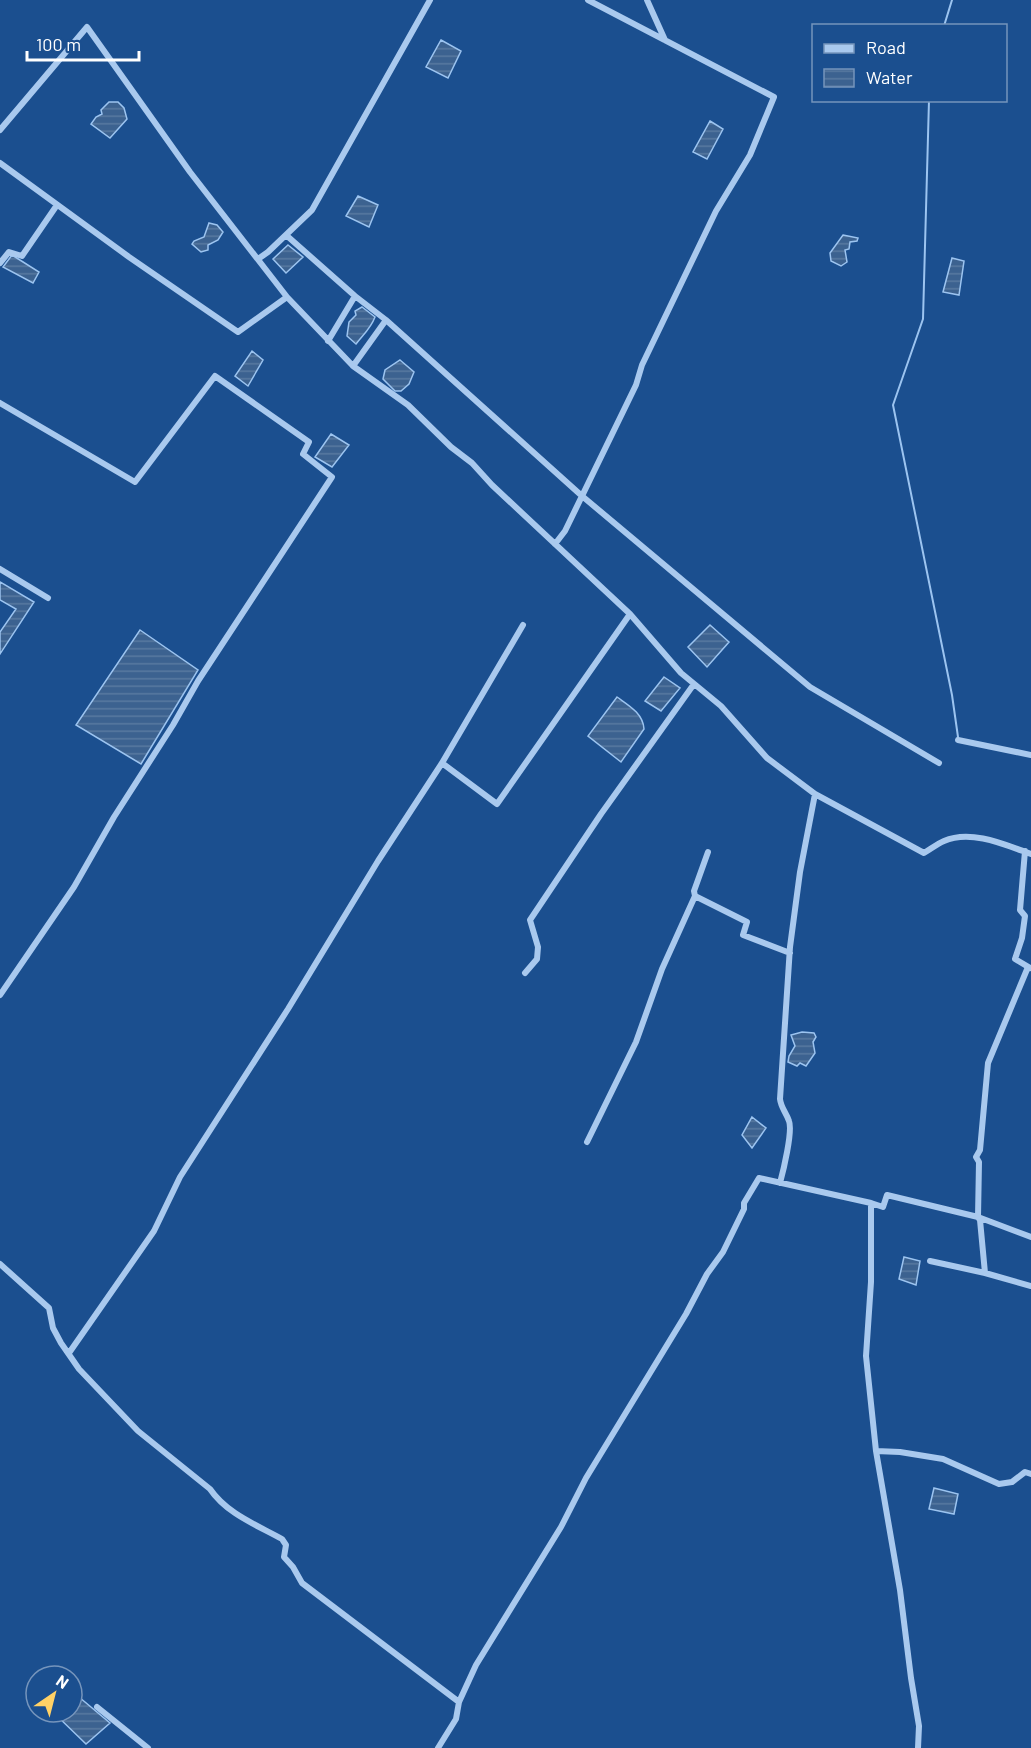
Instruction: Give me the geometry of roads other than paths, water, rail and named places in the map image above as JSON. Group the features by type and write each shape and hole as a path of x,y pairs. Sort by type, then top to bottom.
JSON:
{"street":[{"path":"258,259 312,210 430,0"},
{"path":"555,544 565,531 636,385 642,365 716,211 750,155 774,98 588,0"},
{"path":"647,0 666,41"},
{"path":"0,130 87,27 190,172 287,297 353,366 408,405 630,614 681,673 726,710 767,758 815,794 924,853 946,840 964,838 990,840 1028,853 1020,910 1025,916 1024,927 1015,959 1029,967 988,1063 981,1150 976,1157 979,1162 978,1216 985,1273"},
{"path":"0,163 129,257 238,332 287,297"},
{"path":"0,262 9,252 22,256 57,205"},
{"path":"285,235 386,320 582,496 810,687 939,763"},
{"path":"328,341 355,296"},
{"path":"353,366 386,320"},
{"path":"0,403 135,482 215,376 309,442 303,454 332,477 198,681 173,725 114,817 74,887 0,995"},
{"path":"0,569 48,598"},
{"path":"442,763 497,804 630,614"},
{"path":"69,1353 154,1231 180,1177 295,999 378,861 442,763 523,625"},
{"path":"525,973 537,959 538,947 530,921 601,814 694,684"},
{"path":"958,740 1031,755"},
{"path":"780,1183 790,1123 780,1099 790,953 800,872 815,794"},
{"path":"587,1142 636,1042 662,969 695,896 694,891 708,852"},
{"path":"695,896 747,922 743,935 790,953"},
{"path":"438,1748 456,1719 459,1702 476,1665 561,1527 586,1478 686,1314 707,1274 723,1252 744,1209 744,1203 759,1178 883,1207 887,1195 978,1216 1031,1236"},
{"path":"871,1203 871,1282 866,1356 876,1451 900,1590 919,1726 918,1748"},
{"path":"930,1261 1031,1286"},
{"path":"0,1264 50,1308 53,1328 79,1369 138,1431 210,1490 219,1501 238,1515 282,1539 286,1545 284,1557 302,1583 459,1702"},
{"path":"876,1451 900,1452 944,1459 999,1484 1012,1482 1025,1472 1031,1474"},
{"path":"97,1707 148,1748"}],"water":[{"path":"441,40 461,51 448,78 426,67"},
{"path":"109,102 118,102 124,108 127,119 110,138 91,124 96,117 102,114 101,110"},
{"path":"710,121 723,129 707,159 693,152"},
{"path":"358,196 378,205 369,227 346,216"},
{"path":"209,223 217,225 223,232 218,240 208,245 208,250 201,252 192,244 204,237"},
{"path":"843,235 858,238 857,241 850,242 849,249 845,250 847,262 841,266 831,261 830,253"},
{"path":"288,245 303,257 286,273 273,259"},
{"path":"12,255 39,272 33,283 3,267"},
{"path":"952,258 964,261 959,295 943,292"},
{"path":"362,307 375,317 356,344 347,336 349,322 356,315 355,311"},
{"path":"252,351 263,360 248,386 235,376"},
{"path":"400,360 414,372 409,384 401,391 395,391 383,379 385,370"},
{"path":"331,434 349,445 332,467 315,457"},
{"path":"0,582 34,602 0,654 0,632 16,609 0,600"},
{"path":"710,625 729,642 707,667 688,647"},
{"path":"140,630 198,670 141,764 76,725"},
{"path":"664,677 680,688 661,711 645,701"},
{"path":"617,697 638,714 644,729 621,762 588,736"},
{"path":"802,1032 814,1033 815,1053 806,1066 800,1063 797,1066 788,1062 795,1046 791,1035"},
{"path":"752,1117 766,1128 752,1148 742,1135"},
{"path":"904,1257 920,1261 916,1285 899,1279"},
{"path":"934,1488 958,1494 954,1514 929,1509"},
{"path":"84,1701 110,1723 86,1744 65,1724 84,1724"}],"waterway":[{"path":"945,24 952,0"},
{"path":"929,102 923,319 893,405 952,695 958,737"}]}
